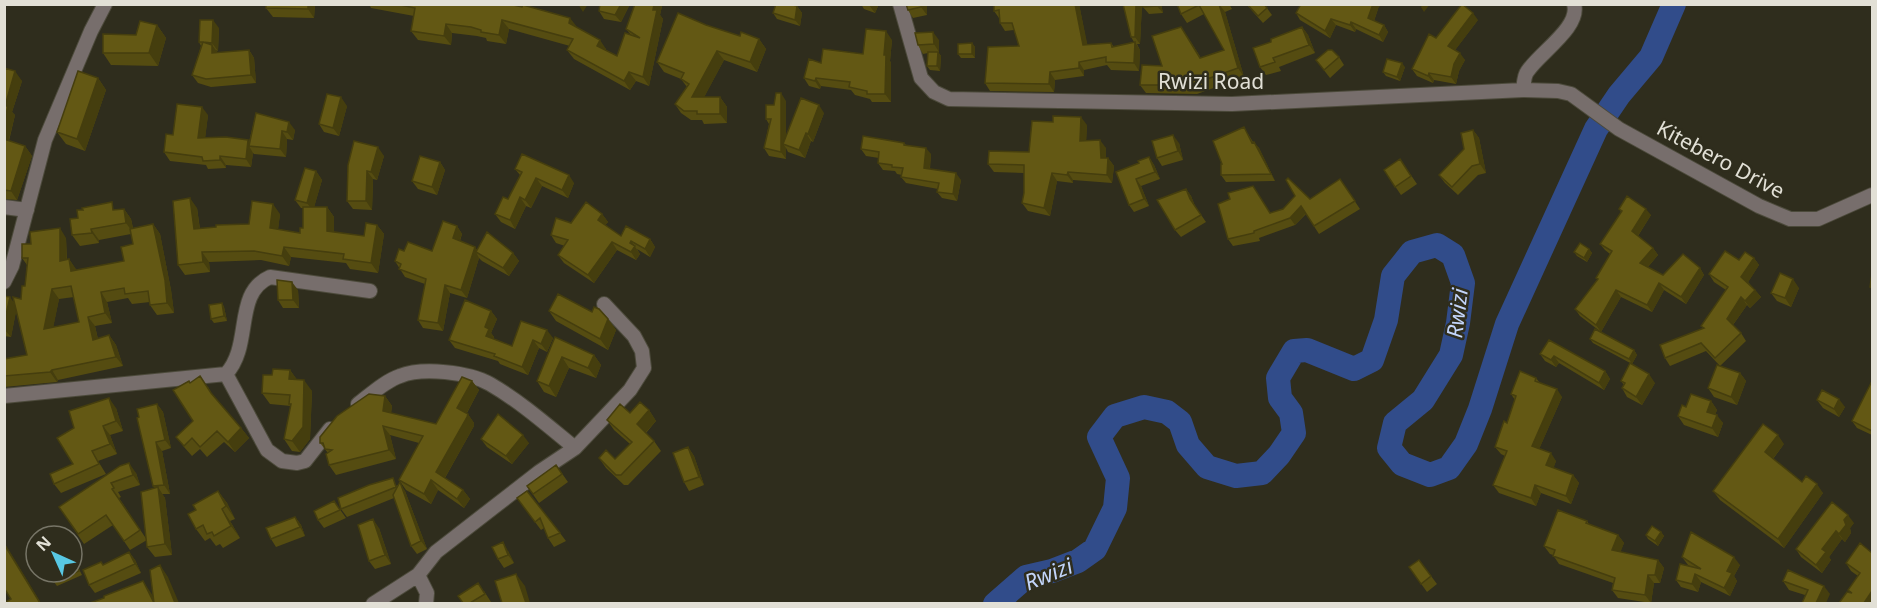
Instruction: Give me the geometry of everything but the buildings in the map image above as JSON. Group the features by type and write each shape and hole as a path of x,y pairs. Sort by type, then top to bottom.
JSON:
{"street":[{"path":"4,282 12,266 45,140 91,31 105,4"},
{"name":"Rwizi Road","path":"900,4 921,78 934,92 949,99 1232,104 1523,90 1558,91 1571,94 1583,102"},
{"path":"1523,90 1526,73 1572,24 1576,10 1574,4"},
{"name":"Kitebero Drive","path":"1583,102 1619,129 1759,206 1790,219 1818,219 1872,195"},
{"path":"4,207 27,210"},
{"path":"4,396 226,374 235,365 239,353 248,301 253,290 260,282 270,278 370,291"},
{"path":"373,603 418,575 436,552 539,471 575,448 621,401 638,380 644,368 642,351 634,336 604,304"},
{"path":"351,410 399,376 421,370 449,372 488,383 575,448"},
{"path":"226,374 267,450 282,460 297,463 305,461 335,421"},
{"path":"418,575 427,593 426,603"}],"waterway":[{"name":"Rwizi","path":"995,604 1026,577 1052,571 1078,561 1095,549 1115,508 1118,478 1099,437 1115,416 1144,407 1167,412 1180,422 1188,445 1207,467 1236,476 1262,473 1279,455 1294,433 1291,413 1280,398 1278,378 1294,351 1307,350 1354,369 1372,360 1386,320 1393,276 1412,252 1437,245 1453,255 1463,283 1451,355 1423,400 1395,423 1389,448 1402,464 1430,475 1449,468 1466,444 1480,409 1507,324 1596,129 1619,95 1651,57 1674,4"}]}
